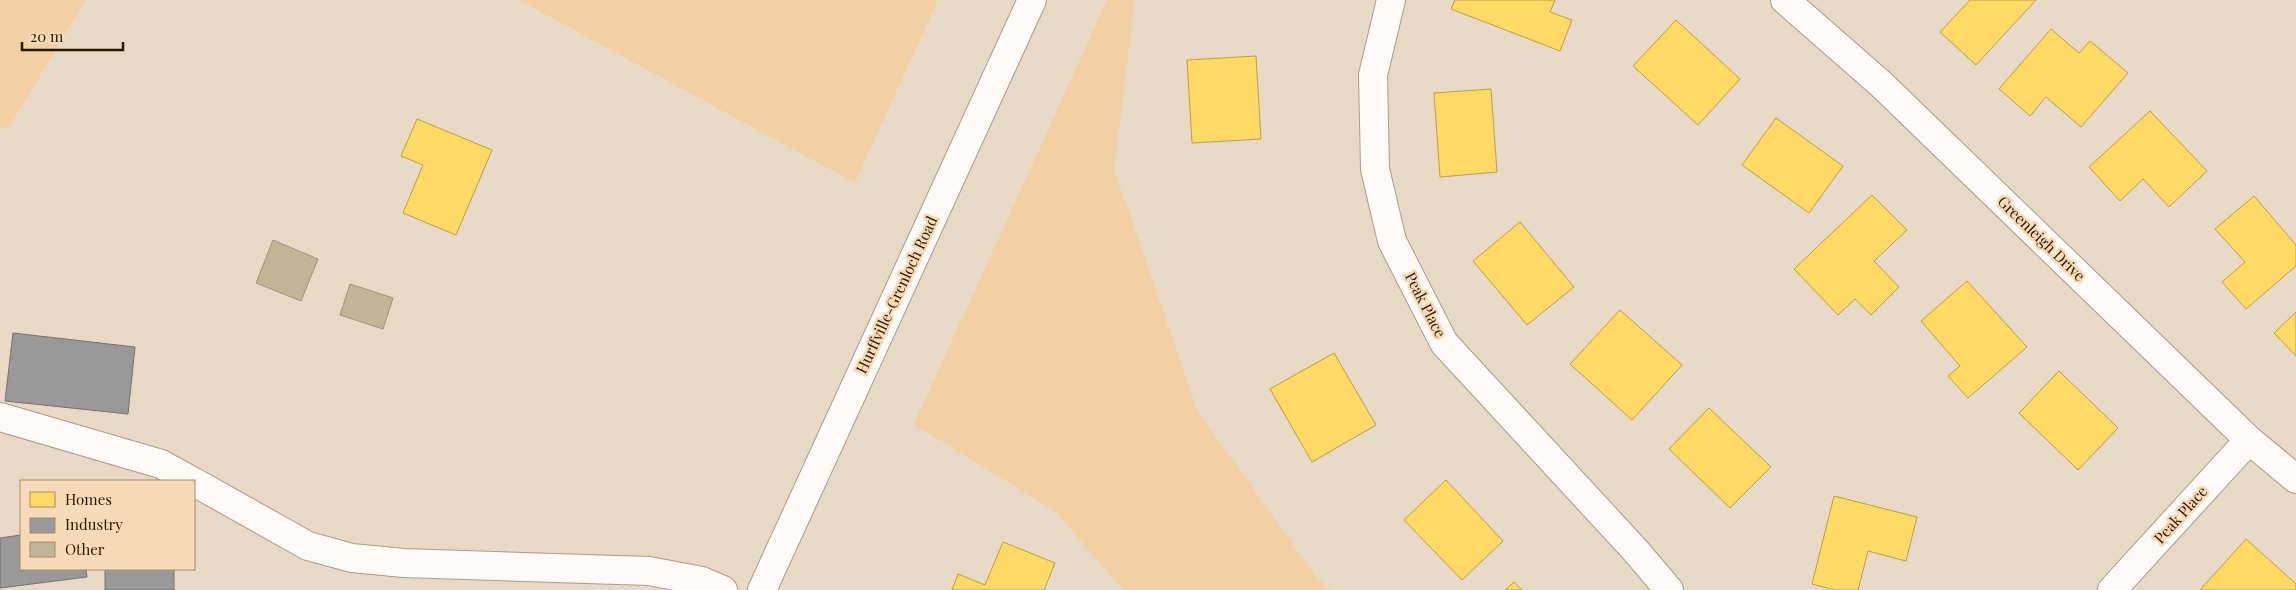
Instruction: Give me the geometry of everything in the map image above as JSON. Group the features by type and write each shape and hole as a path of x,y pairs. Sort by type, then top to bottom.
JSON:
{"street":[{"name":"Hurffville-Grenloch Road","path":"762,590 1032,0"},
{"name":"Peak Place","path":"1391,0 1373,75 1376,169 1392,242 1444,343 1622,536 1669,590"},
{"name":"Greenleigh Drive","path":"1785,0 1881,84 2250,440 2296,479"},
{"path":"0,417 162,464 190,480"},
{"name":"Peak Place","path":"2112,590 2250,440"},
{"path":"195,483 308,546 352,558 404,563 650,571 702,581 723,590"}],"shaded area":[{"path":"0,0 86,0 8,129 0,128"},
{"path":"519,0 938,0 855,183"},
{"path":"1107,0 1135,0 1114,169 1198,412 1315,575 1330,590 1123,590 1056,512 914,424"}],"building: Homes":[{"path":"1455,0 1555,0 1550,12 1572,20 1560,51 1451,9"},
{"path":"1970,0 2036,0 1976,65 1940,32"},
{"path":"1676,20 1740,79 1698,125 1633,66"},
{"path":"2051,29 2079,53 2090,41 2128,73 2081,127 2046,97 2030,116 1999,89"},
{"path":"1256,56 1261,139 1192,143 1187,60"},
{"path":"1491,89 1497,172 1440,177 1434,93"},
{"path":"2150,111 2207,171 2169,207 2143,179 2120,201 2089,167"},
{"path":"1776,118 1843,166 1809,213 1742,165"},
{"path":"417,119 492,150 456,235 403,213 423,165 401,156"},
{"path":"1872,195 1907,230 1874,261 1899,287 1871,315 1855,299 1838,315 1794,269"},
{"path":"2254,196 2296,245 2296,266 2246,309 2222,282 2245,262 2215,229"},
{"path":"1520,222 1574,287 1527,325 1473,261"},
{"path":"1967,281 2027,347 1968,398 1948,376 1960,366 1921,321"},
{"path":"1620,310 1682,365 1632,420 1570,364"},
{"path":"2296,312 2296,356 2274,333"},
{"path":"1334,353 1376,425 1312,462 1270,389"},
{"path":"2059,371 2118,428 2078,470 2019,413"},
{"path":"1709,408 1771,467 1730,508 1669,449"},
{"path":"1446,480 1503,541 1462,580 1404,520"},
{"path":"1834,496 1917,517 1906,561 1868,551 1858,590 1835,590 1812,584"},
{"path":"2246,539 2296,584 2296,590 2200,590"},
{"path":"1003,542 1055,563 1044,590 952,590 958,574 985,585"},
{"path":"1514,582 1522,590 1505,590"}],"building: Industry":[{"path":"13,333 135,347 128,414 5,401"},
{"path":"20,535 20,570 86,570 87,577 0,588 0,538"},
{"path":"105,570 174,570 174,590 105,590"}],"building: Other":[{"path":"273,240 318,259 301,301 256,283"},
{"path":"350,284 393,298 383,329 340,315"}]}
